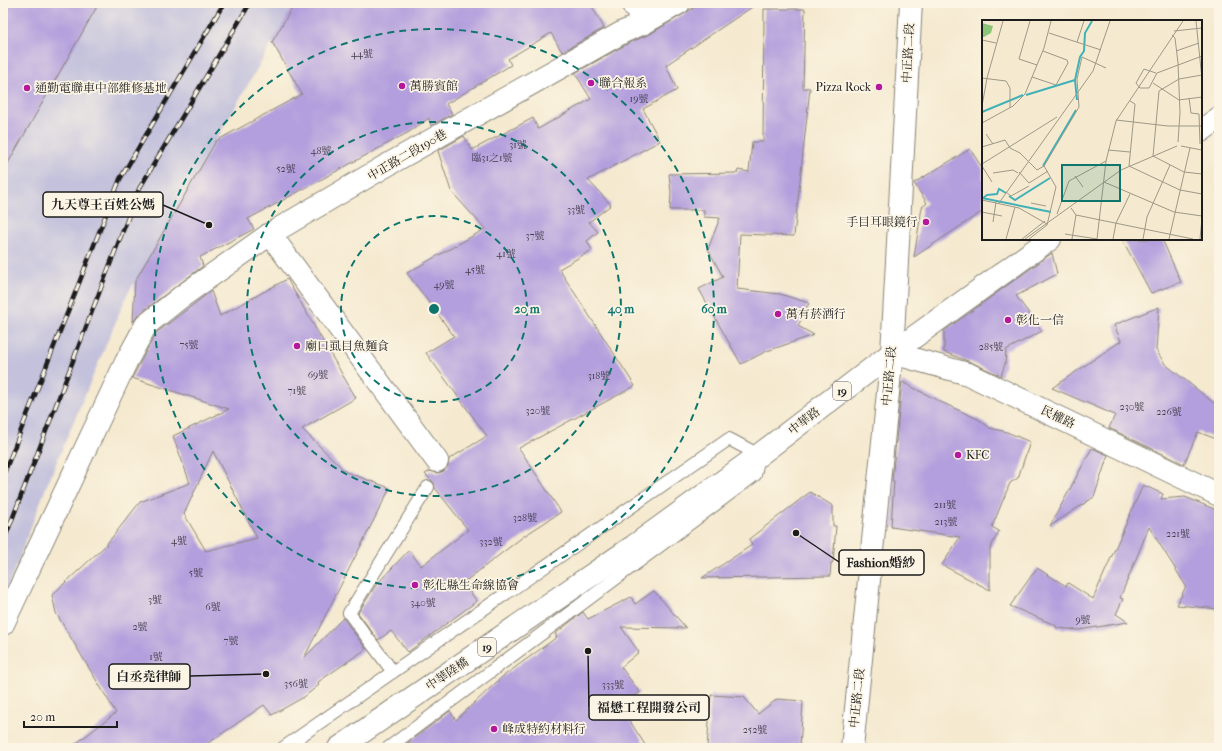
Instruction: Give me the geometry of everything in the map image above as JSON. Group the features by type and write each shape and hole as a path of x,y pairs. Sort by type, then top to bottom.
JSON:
{"street":[{"path":"632,3 644,23"},
{"name":"中正路二段190巷","path":"3,624 126,362 146,325 181,297 270,234 382,168 602,44 644,23 679,3"},
{"name":"中正路二段","path":"852,748 892,353 911,3"},
{"path":"1202,130 1219,118"},
{"path":"270,234 437,461"},
{"name":"中華路","path":"634,546 759,455 892,353 1049,240"},
{"name":"民權路","path":"892,353 968,374 1219,495"},
{"name":"中華陸橋","path":"339,748 634,546"}],"lane":[{"path":"283,748 729,440 759,455 756,475 388,748"},
{"path":"393,672 349,613 428,487"}],"shaded area":[{"path":"3,3 295,3 127,295 47,485 3,600"}],"building":[{"name":"通勤電聯車中部維修基地","path":"3,3 99,3 3,172"},
{"path":"295,3 590,3 604,28 562,52 551,33 508,59 511,65 446,104 452,114 431,126 429,118 409,132 248,219 254,229 200,257 203,266 138,315 133,322 135,281 216,141 302,94 272,42"},
{"path":"702,3 758,3 666,65 677,90 643,109 660,141 588,180 611,205 589,222 598,232 587,241 592,250 559,269 635,386 519,448 561,512 524,536 463,583 477,601 408,652 391,631 378,640 358,613 376,585 409,550 421,566 468,530 435,488 434,483 425,474 430,471 438,473 444,471 448,466 449,459 487,436 426,353 454,336 407,273 485,229 451,191 438,151 464,136 472,150 533,118 538,129 591,99 575,73 629,43 650,34"},
{"path":"764,9 805,9 803,88 810,88 794,236 740,234 737,289 780,294 809,303 798,326 814,335 767,351 741,364 699,289 723,277 708,249 720,218 704,217 704,210 670,210 671,192 669,174 737,173 738,170 749,172 752,142 763,142"},
{"path":"970,149 982,167 982,212 914,257 922,207 927,203 914,183"},
{"path":"1123,240 1162,240 1181,282 1151,293"},
{"path":"1052,253 1057,274 1016,296 1042,331 1006,350 1005,364 1001,376 944,352 944,331"},
{"path":"287,279 356,398 302,429 346,472 390,488 304,658 343,618 366,649 318,682 319,685 304,697 272,715 264,705 201,748 70,748 116,713 56,613 52,595 106,545 140,502 190,483 173,436 229,409 132,378 156,333 211,291 220,316","holes":["213,451 257,538 206,551 184,514"]},
{"path":"1159,307 1156,350 1165,364 1219,407 1219,440 1198,432 1184,464 1109,428 1115,415 1052,388 1121,341 1114,325"},
{"name":"KFC","path":"902,382 978,419 990,428 1007,432 1030,442 1018,478 1010,483 992,527 999,531 990,549 990,590 942,565 960,537 891,527 894,481 892,480"},
{"path":"1092,448 1108,455 1094,497 1050,526"},
{"path":"1143,485 1163,494 1161,499 1185,497 1219,511 1219,609 1177,605 1186,586 1149,527 1120,598 1123,599 1116,614 1128,622 1079,630 1057,628 1055,625 1010,606 1037,568 1066,586 1068,583 1093,599"},
{"path":"810,492 833,506 833,526 836,526 833,562 831,563 830,576 702,578 752,545 749,539"},
{"path":"654,591 686,628 621,627 639,652 621,667 640,693 619,704 647,748 401,748 450,711 456,720 502,677 557,637 555,634 583,612 588,619 631,597 635,604"},
{"path":"711,695 744,697 758,714 777,699 803,701 800,748 707,748"}],"railway":[{"path":"3,476 120,179 224,3"},
{"path":"3,543 139,189 250,3"}],"place":[{"name":"聯合報系","path":"591,83"},
{"name":"萬勝賓館","path":"402,86"},
{"name":"Pizza Rock","path":"879,87"},
{"name":"通勤電聯車中部維修基地","path":"27,88"},
{"name":"手目耳眼鏡行","path":"926,222"},
{"name":"九天尊王百姓公媽","path":"209,225"},
{"name":"萬有菸酒行","path":"778,314"},
{"name":"彰化一信","path":"1008,320"},
{"name":"廟口虱目魚麵食","path":"297,346"},
{"name":"KFC","path":"958,455"},
{"name":"Fashion婚紗","path":"796,533"},
{"name":"彰化縣生命線協會","path":"415,585"},
{"name":"福懋工程開發公司","path":"588,651"},
{"name":"白丞堯律師","path":"266,674"},
{"name":"峰成特約材料行","path":"494,729"}]}
